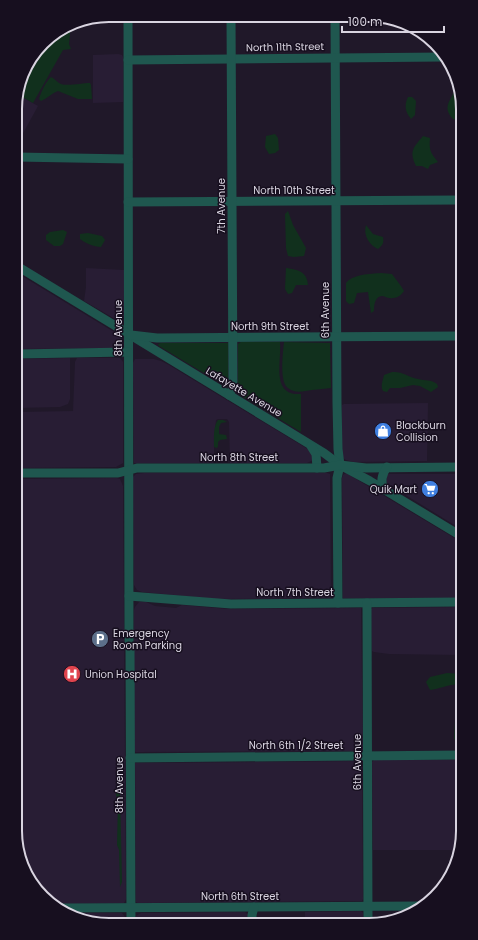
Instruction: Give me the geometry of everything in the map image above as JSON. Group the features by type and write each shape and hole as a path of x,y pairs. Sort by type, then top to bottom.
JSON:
{"street":[{"name":"8th Avenue","path":"128,22 131,918"},
{"name":"7th Avenue","path":"229,395 233,388 231,22"},
{"name":"6th Avenue","path":"335,22 336,336 338,449 340,465 337,478 338,603"},
{"name":"North 11th Street","path":"128,60 438,57"},
{"path":"22,157 128,159"},
{"name":"North 10th Street","path":"128,202 456,200"},
{"name":"Lafayette Avenue","path":"22,269 324,453 340,465 456,533"},
{"name":"North 9th Street","path":"129,334 157,338 456,336"},
{"path":"22,354 128,352"},
{"path":"308,444 316,454 316,468"},
{"name":"North 8th Street","path":"22,473 118,473 137,468 316,468 340,465 366,468 456,467"},
{"path":"384,490 382,478 383,473 387,468"},
{"name":"North 7th Street","path":"129,596 222,603 456,602"},
{"name":"6th Avenue","path":"367,603 368,918"},
{"name":"North 6th 1/2 Street","path":"130,758 456,755"},
{"name":"North 6th Street","path":"68,908 412,906"},
{"path":"252,918 254,907"}],"shaded area":[{"path":"93,55 122,55 123,57 123,102 93,103"},
{"path":"23,97 38,106 22,135"},
{"path":"86,268 124,270 124,317 122,320 117,320 84,301"},
{"path":"22,276 119,335 123,341 122,345 116,348 22,349"},
{"path":"70,358 70,399 68,404 60,407 22,408 22,359"},
{"path":"77,358 120,358 123,362 123,463 116,467 22,468 22,412 73,411 75,362"},
{"path":"135,359 154,359 169,365 311,451 313,460 307,463 230,463 229,422 227,419 218,419 216,420 214,440 214,463 134,463 133,363"},
{"path":"428,403 427,461 354,462 343,458 342,405"},
{"path":"346,473 456,539 456,598 343,598 343,475"},
{"path":"136,474 330,474 331,598 215,599 142,592 137,590 134,585 133,477"},
{"path":"387,474 456,474 456,526 386,483"},
{"name":"Union Hospital","path":"116,478 120,479 123,486 126,899 124,903 62,904 52,896 37,879 31,870 24,848 22,831 22,479"},
{"name":"Union Hospital","path":"139,602 146,602 155,606 176,608 182,605 228,609 361,608 363,750 134,751 134,610"},
{"path":"456,607 456,655 389,654 372,651 371,609"},
{"path":"374,760 456,760 456,837 453,850 373,850 372,762"},
{"path":"362,761 362,901 136,902 135,763"},
{"path":"361,911 363,913 363,918 305,918 305,912"},
{"path":"245,912 248,915 248,918 136,918 136,916 141,913"},
{"path":"81,913 122,913 125,917 97,917"}],"green space":[{"path":"70,31 69,44 71,49 63,50 33,103 23,97 25,86 31,70 40,56 52,44"},
{"path":"51,77 59,83 65,85 90,83 92,99 78,99 58,91 41,101 39,99 41,93 45,84"},
{"path":"454,92 456,120 453,119 448,110 448,103"},
{"path":"408,97 412,97 416,101 415,115 411,119 407,114 406,108"},
{"path":"275,134 278,138 279,150 275,153 269,154 265,147 266,136"},
{"path":"423,136 430,138 431,151 438,162 430,165 428,169 422,166 416,166 413,157 413,150"},
{"path":"288,211 293,225 306,248 304,256 288,256 286,248 285,214"},
{"path":"366,225 373,234 383,237 383,244 378,249 369,242 366,236"},
{"path":"63,230 67,232 63,244 60,246 54,246 46,240 46,235 50,232"},
{"path":"88,233 102,236 105,240 101,247 84,242 80,239 80,234"},
{"path":"286,268 304,274 308,285 296,285 292,293 288,294 285,289"},
{"path":"381,273 392,274 404,291 401,295 392,298 383,296 378,297 375,303 374,311 371,313 368,292 357,293 354,303 349,304 346,301 346,283 349,280 362,275"},
{"path":"241,342 280,342 279,367 281,383 285,389 291,393 301,394 301,432 238,394 238,344"},
{"path":"284,342 330,343 331,388 300,392 288,388 283,380 282,359"},
{"path":"228,343 228,386 227,387 159,346 158,344"},
{"path":"392,372 399,372 421,380 432,381 437,384 438,387 431,392 420,386 413,385 400,388 390,388 387,392 383,391 382,385 384,375"},
{"path":"218,420 227,422 221,423 219,427 219,434 226,435 227,439 220,440 217,448 214,447 214,437 215,426"},
{"path":"447,673 456,674 456,685 430,690 426,682 430,677"},
{"path":"456,703 456,740 454,739"},
{"path":"120,789 122,882 120,887 119,850 117,845 118,802 115,791"}],"place":[{"name":"Blackburn Collision","path":"383,431"},
{"name":"Quik Mart","path":"430,489"},
{"name":"Emergency Room Parking","path":"100,639"},
{"name":"Union Hospital","path":"72,674"}]}
